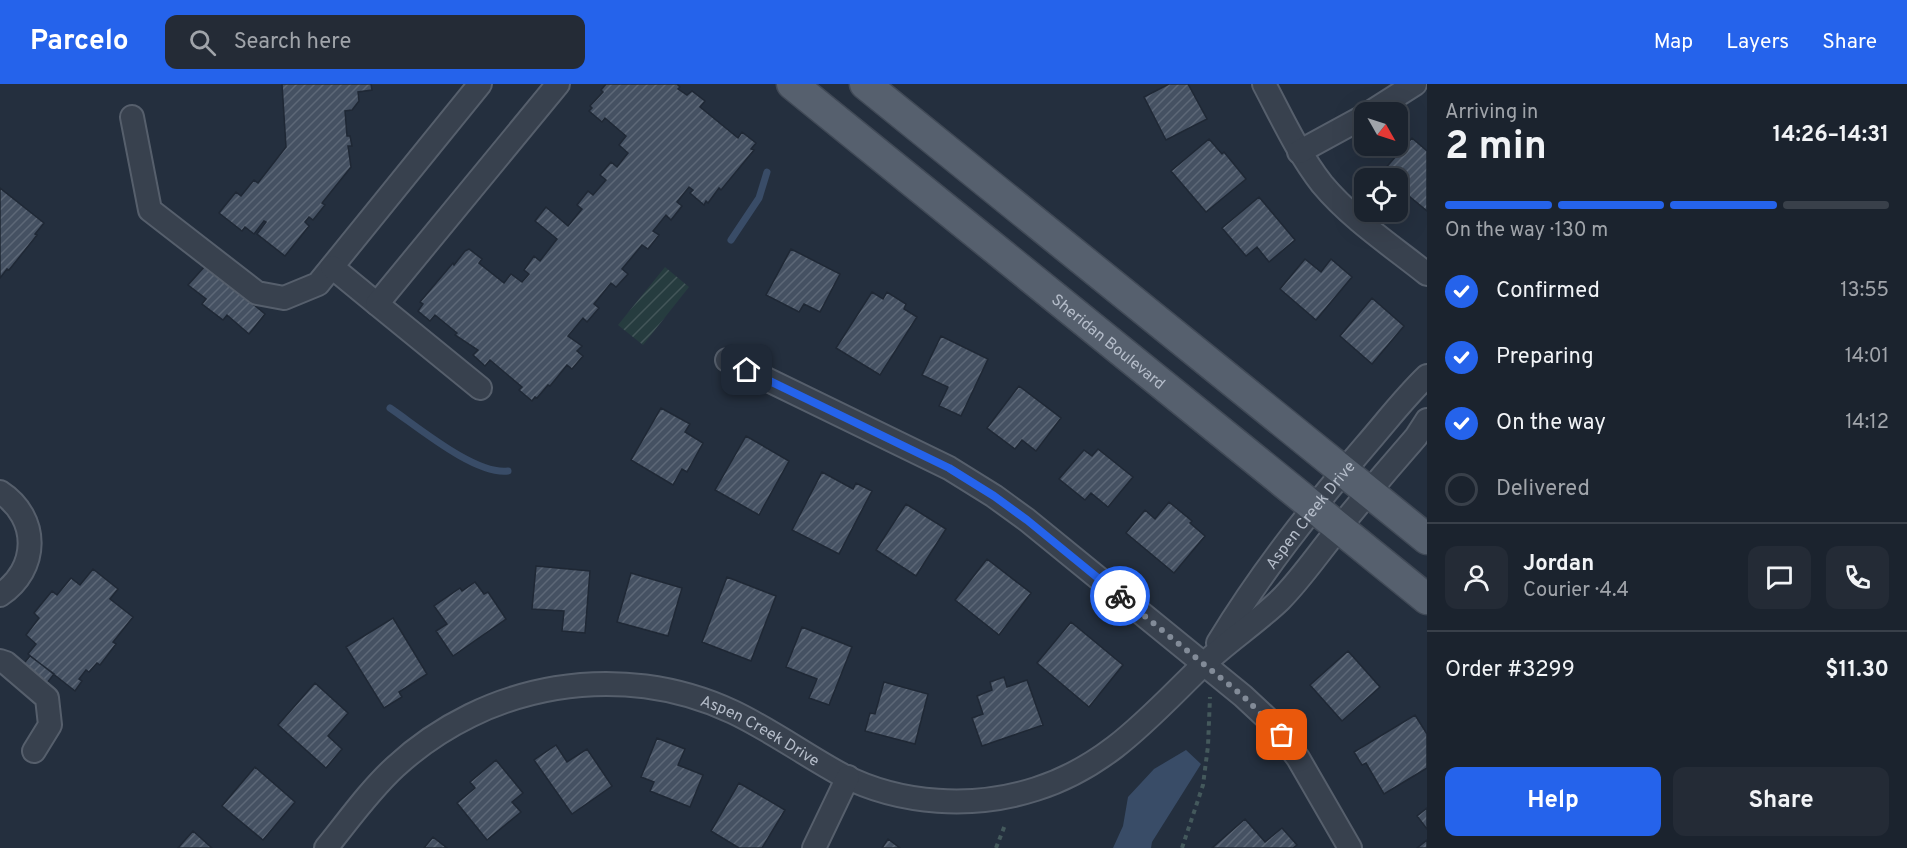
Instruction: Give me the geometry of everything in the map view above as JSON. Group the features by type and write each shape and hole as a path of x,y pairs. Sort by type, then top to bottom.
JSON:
{"main road":[{"name":"Sheridan Boulevard","path":"792,84 1427,599"},
{"path":"865,84 1427,540"}],"street":[{"path":"132,117 150,210 257,293 284,298 318,284 480,84"},
{"path":"376,304 558,84"},
{"path":"1264,84 1299,152 1323,185 1349,211 1427,274"},
{"path":"1387,102 1416,84"},
{"path":"1299,152 1354,122"},
{"path":"332,267 480,388"},
{"path":"727,360 949,468 994,496 1257,708 1299,758 1350,848"},
{"name":"Aspen Creek Drive","path":"1204,664 1250,591 1315,507 1343,471 1427,376"},
{"name":"Aspen Creek Drive","path":"326,848 394,767 430,738 478,710 521,694 562,686 629,684 699,698 733,712 848,777 898,795 936,801 981,800 1035,790 1064,779 1101,759 1145,724 1204,664 1280,599 1416,437 1427,420"},
{"path":"0,492 10,499 23,514 29,533 30,553 23,572 11,588 0,595"},
{"path":"0,661 6,663 47,698 50,724 34,752"},
{"path":"814,848 848,777"}],"path":[{"path":"1182,848 1203,785 1208,746 1210,695 1222,679"},
{"path":"996,848 1005,825"}],"green space":[{"path":"665,267 689,287 643,345 618,325"}],"water":[{"path":"1186,750 1201,764 1152,842 1151,848 1113,848 1123,826 1128,797 1154,769"}],"building":[{"path":"282,84 371,84 372,90 358,92 359,101 352,110 345,111 347,136 350,136 352,146 348,146 351,167 322,203 325,205 313,220 309,217 305,222 309,226 285,256 257,234 266,222 264,221 254,234 245,227 242,231 219,213 236,192 241,196 254,180 258,183 286,147"},
{"path":"606,84 677,84 680,87 678,89 687,95 692,91 705,101 700,107 738,138 742,132 756,143 751,149 754,150 708,203 706,201 704,205 690,193 693,190 689,187 677,202 682,206 671,220 666,215 653,231 659,235 648,249 642,245 622,269 628,274 616,287 611,283 594,304 599,308 587,322 583,318 568,336 582,346 577,351 583,356 572,369 567,365 550,386 548,385 532,401 519,390 522,387 490,360 485,366 473,355 478,350 455,335 457,333 435,315 430,321 418,311 423,304 420,302 453,263 454,265 469,249 482,259 479,263 504,283 511,274 522,282 529,274 524,270 534,256 540,261 557,239 535,221 546,207 568,226 582,209 577,205 588,191 593,195 606,180 600,175 611,162 617,167 628,153 619,145 626,136 605,118 602,122 589,111 592,108 590,106 603,92 601,90"},
{"path":"1169,84 1188,84 1207,119 1166,140 1144,97"},
{"path":"1412,138 1427,151 1427,211 1408,195 1408,168 1386,168 1396,156 1408,156 1408,143"},
{"path":"1209,139 1222,154 1224,152 1246,179 1206,212 1171,171"},
{"path":"0,188 44,223 9,270 7,269 0,278"},
{"path":"1259,197 1295,240 1269,262 1257,247 1246,256 1222,228"},
{"path":"791,249 840,274 820,312 804,304 799,312 766,295"},
{"path":"1305,259 1321,272 1331,259 1352,277 1316,320 1280,289"},
{"path":"206,265 265,314 249,334 227,315 223,320 202,304 206,299 188,285"},
{"path":"872,292 883,299 887,292 906,304 904,309 917,317 880,375 836,348"},
{"path":"1372,298 1404,326 1372,364 1340,336"},
{"path":"941,336 988,359 961,416 939,406 948,387 922,375"},
{"path":"1019,386 1061,418 1036,451 1022,440 1015,449 987,428"},
{"path":"661,408 690,424 685,432 703,443 687,472 682,469 673,485 631,460"},
{"path":"746,436 789,461 759,515 715,490"},
{"path":"1098,449 1133,477 1108,507 1091,493 1085,500 1059,479 1084,450 1092,456"},
{"path":"822,472 853,489 856,483 872,491 839,554 792,530"},
{"path":"1169,502 1192,521 1190,523 1205,536 1174,573 1126,533 1145,510 1155,519"},
{"path":"906,504 946,529 916,576 876,550"},
{"path":"987,559 1031,593 999,635 955,600"},
{"path":"536,566 590,571 585,633 562,631 564,611 532,609"},
{"path":"93,569 118,589 110,599 133,617 113,642 116,644 100,665 97,663 89,672 86,670 79,679 82,681 75,691 28,654 36,644 26,635 39,618 34,613 52,591 57,595 71,578 80,585"},
{"path":"631,573 682,588 668,636 617,622"},
{"path":"727,577 776,596 751,661 702,642"},
{"path":"475,582 484,594 488,592 506,619 453,656 436,631 447,624 434,606 460,588 462,591"},
{"path":"393,618 427,674 399,692 402,697 384,708 346,647"},
{"path":"1071,622 1123,665 1089,707 1037,663"},
{"path":"802,627 852,647 829,705 809,698 817,679 786,667"},
{"path":"1348,651 1380,687 1342,721 1310,685"},
{"path":"30,656 54,674 33,701 9,682"},
{"path":"1004,677 1007,687 1027,680 1043,725 982,746 972,718 983,714 977,696 992,690 990,682"},
{"path":"884,682 928,694 915,744 865,731 870,713 875,714"},
{"path":"315,683 348,713 328,736 342,749 326,768 278,725"},
{"path":"1415,715 1427,734 1427,768 1384,794 1366,763 1362,765 1354,752"},
{"path":"657,738 685,749 678,765 703,775 690,807 650,791 654,782 641,777"},
{"path":"556,745 567,762 587,749 612,786 572,814 534,760"},
{"path":"496,760 523,793 512,802 521,812 487,840 457,803 475,788 470,782"},
{"path":"255,767 295,802 263,840 222,806"},
{"path":"739,783 785,810 762,848 739,848 711,831"},
{"path":"1427,808 1427,829 1417,816"},
{"path":"1245,819 1265,842 1282,828 1297,845 1293,848 1212,848"},
{"path":"193,831 212,848 178,848"},
{"path":"433,837 447,848 424,848"},
{"path":"888,839 900,848 882,848"},
{"path":"1427,840 1427,848 1417,848"}],"waterway":[{"path":"731,240 759,198 767,172"},
{"path":"390,408 464,458 480,466 508,471"}],"way so far":[{"path":"1120,596 1257,708 1282,735"}],"route":[{"path":"747,370 949,468 1027,520 1120,596"}]}
